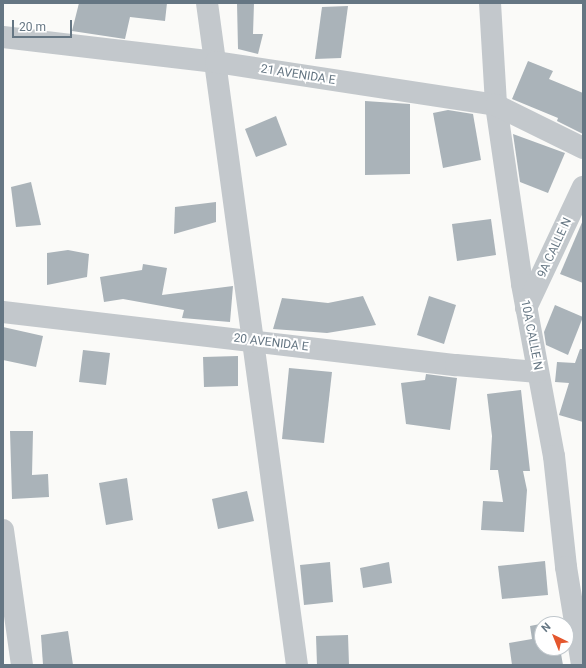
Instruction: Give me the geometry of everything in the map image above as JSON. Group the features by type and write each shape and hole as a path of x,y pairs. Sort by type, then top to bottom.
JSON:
{"street":[{"path":"208,3 297,665"},
{"name":"10A CALLE N","path":"490,3 496,106 526,308 554,456 566,567 582,665"},
{"name":"21 AVENIDA E","path":"3,37 216,62 496,106 583,148"},
{"name":"9A CALLE N","path":"526,308 583,187"},
{"name":"20 AVENIDA E","path":"3,312 253,340 456,366 538,372"},
{"path":"3,530 6,569 22,665"}],"building":[{"path":"79,3 167,3 165,21 130,17 125,39 72,31"},
{"path":"237,3 254,3 253,34 263,34 258,54 238,49"},
{"path":"348,6 341,58 315,59 322,7"},
{"path":"528,61 553,71 549,79 583,93 583,134 557,121 558,118 512,99"},
{"path":"365,101 410,104 410,174 365,175"},
{"path":"448,110 473,114 481,160 443,168 433,113"},
{"path":"276,116 287,145 256,157 245,129"},
{"path":"513,134 565,153 548,193 520,182"},
{"path":"31,182 41,225 16,227 11,187"},
{"path":"216,202 216,222 174,234 175,207"},
{"path":"491,219 496,255 457,261 452,224"},
{"path":"583,220 583,283 560,274"},
{"path":"68,250 89,254 87,277 47,285 47,253"},
{"path":"143,264 167,268 162,295 233,286 230,322 182,318 184,310 123,299 104,302 100,277 142,270"},
{"path":"363,296 376,325 327,333 273,329 282,298 328,303"},
{"path":"429,296 456,305 444,344 417,335"},
{"path":"555,305 583,317 568,355 546,345 544,332"},
{"path":"3,327 43,336 36,367 3,360"},
{"path":"580,349 583,349 583,422 559,415 569,383 555,382 557,362 575,363"},
{"path":"83,350 110,353 106,385 79,382"},
{"path":"238,356 238,386 204,387 203,357"},
{"path":"289,368 332,372 324,443 282,439"},
{"path":"426,374 457,378 450,430 406,424 401,383 425,380"},
{"path":"521,390 530,471 523,471 527,490 524,532 481,530 483,501 503,502 498,470 490,470 492,436 487,394"},
{"path":"10,431 33,431 32,475 48,474 49,497 12,499"},
{"path":"127,478 133,520 106,525 99,483"},
{"path":"247,491 254,521 218,529 212,499"},
{"path":"545,561 548,595 502,599 498,566"},
{"path":"330,562 333,602 304,605 300,565"},
{"path":"389,562 392,583 363,588 360,568"},
{"path":"534,625 534,656 561,656 563,665 512,665 509,643 532,639 530,626"},
{"path":"68,631 73,665 43,665 41,635"},
{"path":"348,635 349,665 317,665 316,636"}]}
